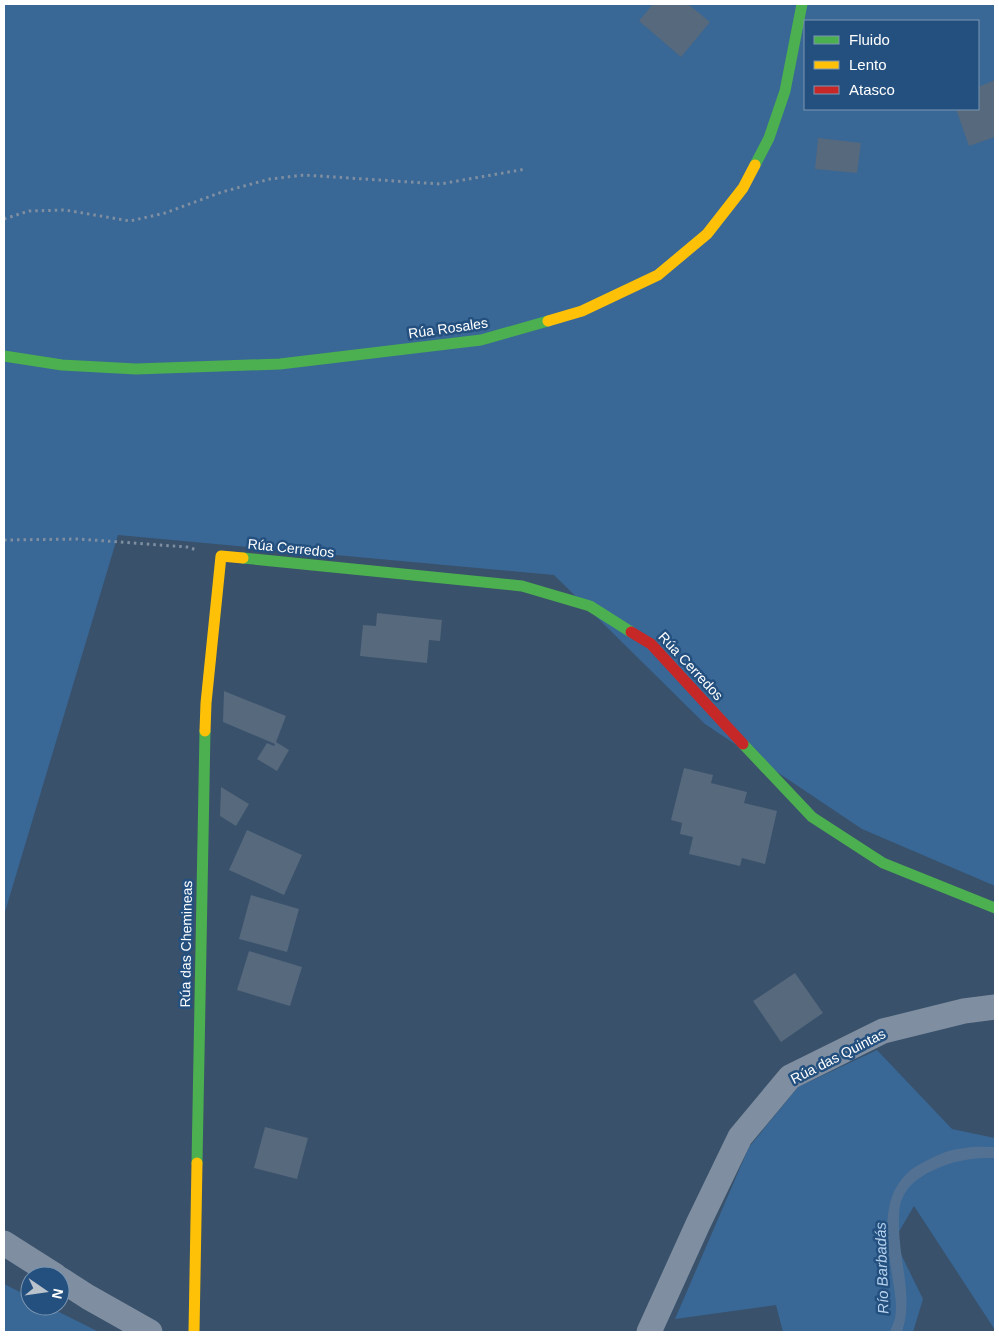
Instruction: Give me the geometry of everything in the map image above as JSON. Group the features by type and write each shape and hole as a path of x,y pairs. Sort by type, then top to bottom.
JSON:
{"street":[{"name":"Rúa Rosales","path":"4,356 62,365 136,369 280,364 481,340 582,311 658,275 707,234 743,188 769,138 785,91 802,4"},
{"name":"Rúa Cerredos","path":"221,556 522,586 590,606 651,644 812,817 883,862 995,908"},
{"name":"Rúa das Chemineas","path":"194,1332 206,702 221,556"},
{"name":"Rúa das Quintas","path":"648,1332 740,1137 790,1077 883,1031 964,1010 995,1006"},
{"path":"4,1243 40,1266"},
{"path":"70,1285 150,1332"}],"path":[{"path":"4,219 29,211 65,210 130,221 165,213 222,192 270,179 304,175 440,184 526,169"},
{"path":"4,540 79,539 187,547 221,556"}],"shaded area":[{"path":"4,4 995,4 995,886 862,829 705,724 554,575 118,535 4,915"},
{"path":"877,1050 952,1129 995,1138 995,1330 914,1206 894,1240 923,1299 913,1332 783,1332 776,1305 675,1319 749,1147 798,1087"},
{"path":"968,1147 995,1147 995,1158 963,1160 940,1167 919,1179 904,1194 900,1207 899,1236 906,1291 905,1319 902,1332 890,1332 895,1318 896,1306 887,1224 893,1195 899,1183 909,1172 942,1153"},
{"path":"4,1284 20,1292 20,1316 67,1316 99,1332 4,1332"}],"building":[{"path":"653,4 688,4 710,22 681,57 639,21"},
{"path":"995,80 995,137 969,146 956,110 979,110 979,87"},
{"path":"818,138 861,143 857,173 815,169"},
{"path":"377,613 442,620 440,641 429,640 427,663 360,656 363,625 376,626"},
{"path":"224,691 286,716 276,742 289,750 277,771 257,759 267,743 274,746 275,744 223,722"},
{"path":"684,768 713,775 711,783 747,792 744,803 777,811 765,864 742,858 740,866 689,854 693,837 680,834 682,823 671,820"},
{"path":"221,787 249,804 236,826 220,816"},
{"path":"247,830 302,855 284,895 229,870"},
{"path":"251,895 299,909 287,952 239,939"},
{"path":"249,951 302,967 290,1006 237,990"},
{"path":"795,973 823,1013 781,1042 753,1001"},
{"path":"265,1127 308,1138 297,1179 254,1168"}],"traffic: fast":[{"path":"755,165 769,138 785,91 802,4"},
{"path":"4,356 62,365 136,369 280,364 481,340 548,321"},
{"path":"243,558 522,586 590,606 631,632"},
{"path":"197,1163 205,731"},
{"path":"743,744 812,817 883,863 995,908"}],"traffic: slow":[{"path":"548,321 582,311 658,275 707,234 743,188 755,165"},
{"path":"205,731 206,703 221,556 243,558"},
{"path":"194,1332 197,1163"}],"traffic: jam":[{"path":"631,632 651,644 743,744"}],"water label":[{"name":"Río Barbadás","path":"882,1268"}]}
